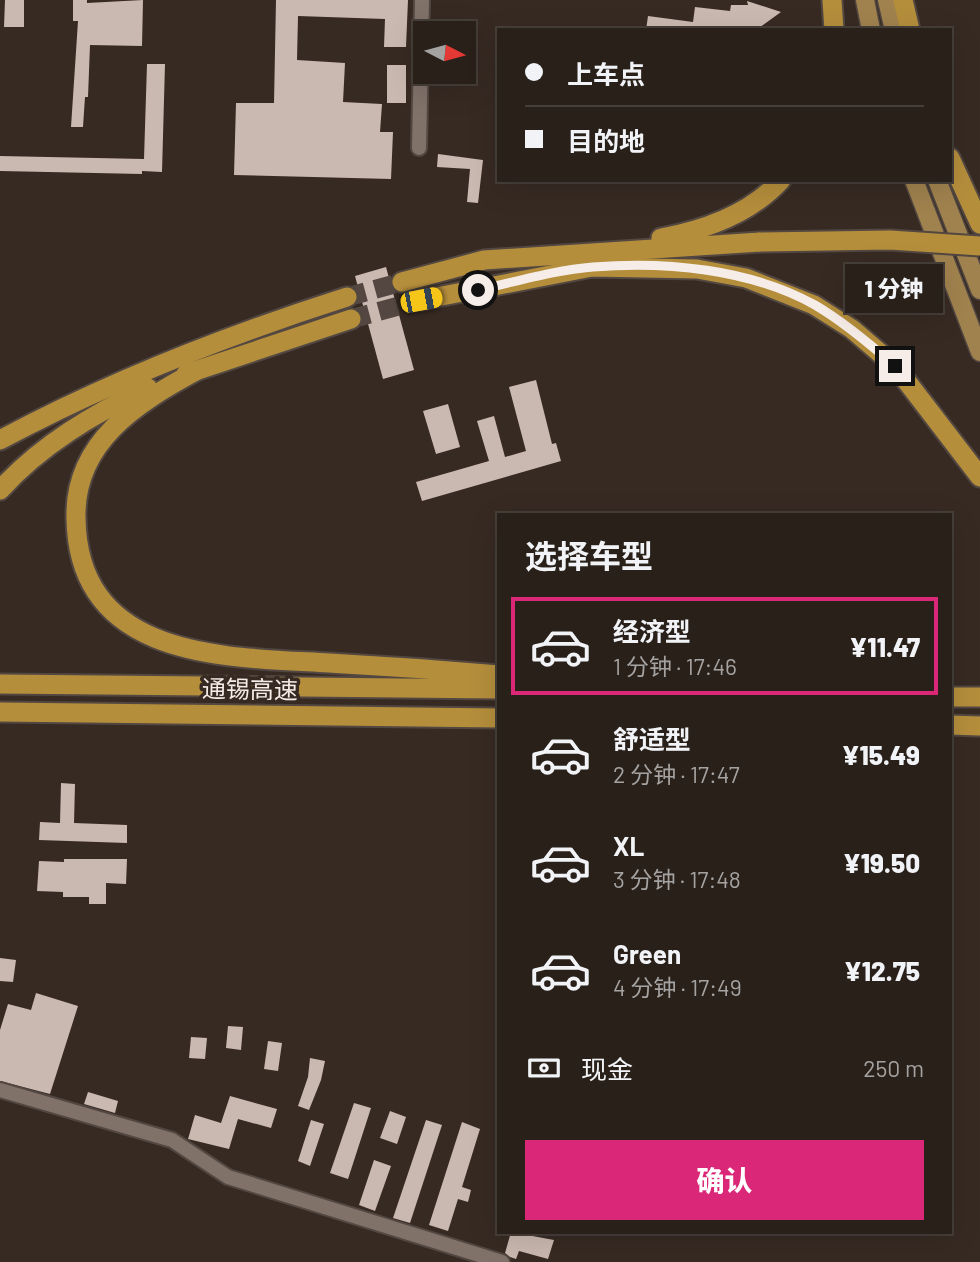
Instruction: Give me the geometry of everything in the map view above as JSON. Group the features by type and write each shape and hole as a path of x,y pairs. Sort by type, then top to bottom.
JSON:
{"highway":[{"path":"832,0 834,28"},
{"path":"903,0 910,28"},
{"path":"952,162 980,224"},
{"path":"421,300 588,260 716,224 749,208 779,182"},
{"path":"402,282 484,260 588,260 890,240 980,246"},
{"path":"761,247 980,257"},
{"path":"588,260 697,269 746,278 814,305 852,329 895,366 980,477"},
{"path":"0,440 97,392 256,327 347,297"},
{"path":"0,490 27,463 87,420 149,387 351,318"},
{"path":"0,475 64,423 180,358"},
{"path":"196,371 137,405 116,424 99,442 79,483 75,510 80,557 100,596 116,614 153,639 205,654 497,674"},
{"name":"通锡高速","path":"0,684 497,689"},
{"path":"952,696 980,697"},
{"name":"通锡高速","path":"0,712 497,719"},
{"path":"0,717 131,713"},
{"path":"952,725 980,726"}],"main road":[{"path":"865,0 871,28"},
{"path":"887,0 894,28"},
{"path":"915,182 980,352"},
{"path":"938,182 980,290"}],"street":[{"path":"419,148 422,0"},
{"path":"0,1090 172,1140 228,1177 502,1262"}],"building":[{"path":"5,0 24,0 24,27 4,27"},
{"path":"73,0 87,0 87,3 143,0 142,46 90,45 88,97 85,97 83,127 71,127 78,21 73,21"},
{"path":"276,0 408,0 406,47 384,47 385,19 298,16 297,60 345,63 343,102 382,104 380,132 393,132 391,179 234,175 236,103 274,103"},
{"path":"747,1 781,12 759,28 646,28 648,16 693,22 695,7 730,11 731,5 748,5"},
{"path":"147,64 165,64 162,172 142,171 142,174 0,171 0,156 144,159"},
{"path":"387,65 406,65 406,103 387,103"},
{"path":"438,154 483,160 478,203 467,202 470,169 437,167"},
{"path":"386,267 414,370 383,379 355,276"},
{"path":"536,380 552,444 556,443 561,461 422,501 416,482 489,461 477,421 494,416 505,457 526,451 509,387"},
{"path":"448,404 460,447 436,454 423,411"},
{"path":"61,783 75,784 74,823 127,825 127,843 39,840 40,822 60,823"},
{"path":"64,859 127,859 126,884 106,883 106,904 89,904 89,897 63,897 63,892 37,891 39,861 64,862"},
{"path":"0,958 16,960 13,982 0,981"},
{"path":"36,993 78,1006 50,1094 0,1081 0,1030 8,1004 31,1010"},
{"path":"228,1026 243,1027 241,1050 226,1048"},
{"path":"191,1037 207,1038 205,1059 189,1058"},
{"path":"268,1041 282,1043 278,1071 264,1069"},
{"path":"310,1058 325,1061 309,1110 298,1106 308,1077"},
{"path":"88,1092 118,1101 115,1113 84,1104"},
{"path":"230,1096 277,1109 271,1128 238,1119 229,1149 188,1139 195,1115 221,1123"},
{"path":"354,1103 371,1108 348,1179 330,1173"},
{"path":"390,1111 406,1117 397,1144 380,1138"},
{"path":"311,1120 324,1124 310,1166 298,1161"},
{"path":"426,1120 442,1125 410,1223 393,1218"},
{"path":"462,1122 480,1129 462,1187 471,1190 468,1202 458,1199 448,1231 429,1225"},
{"path":"374,1160 391,1166 375,1211 359,1205"},
{"path":"510,1234 554,1240 548,1259 519,1251 516,1259 505,1253"}],"tunnel":[{"path":"347,297 402,282"},
{"path":"351,319 421,300"}],"route":[{"path":"478,290 592,267 697,269 746,278 814,305 852,329 895,366"}]}
